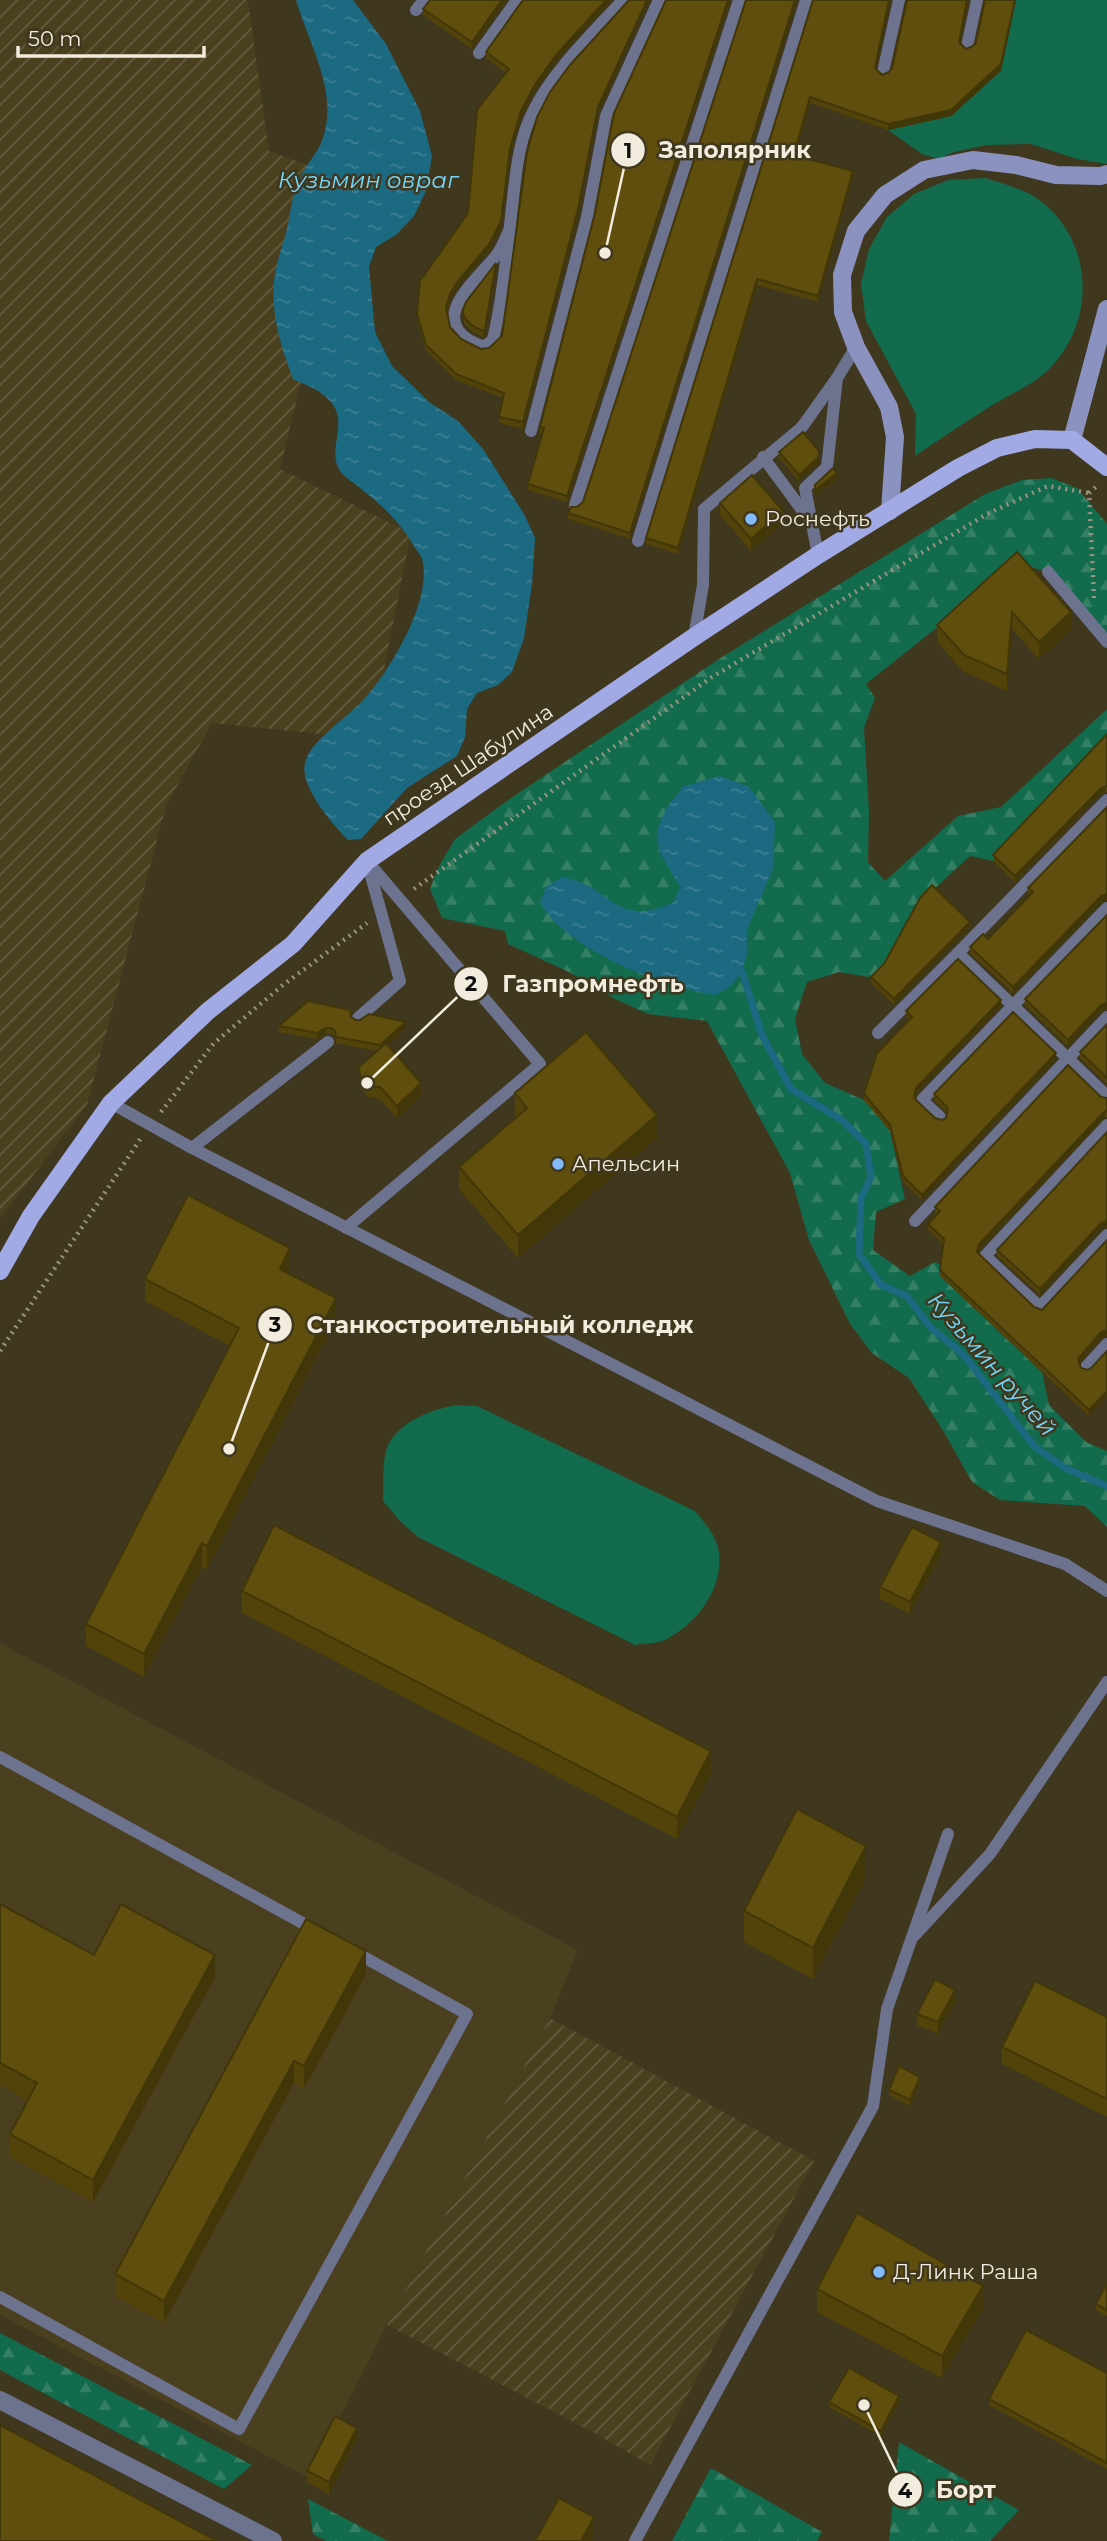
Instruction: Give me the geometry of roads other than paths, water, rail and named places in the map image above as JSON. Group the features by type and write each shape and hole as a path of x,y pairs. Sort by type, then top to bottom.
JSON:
{"main road":[{"path":"890,511 895,437 889,407 856,347 842,312 842,275 856,231 885,195 924,170 973,160 1016,165 1056,175 1107,174"},
{"path":"1107,309 1072,440 1107,467"},
{"name":"проезд Шабулина","path":"0,1272 31,1216 111,1103 208,1012 293,944 367,861 694,637 818,555 958,468 997,448 1035,439 1072,440"}],"street":[{"path":"0,2400 272,2541"}],"lane":[{"path":"479,53 517,0"},
{"path":"510,228 498,254 458,300 453,313 458,328 469,342 484,347 494,340 499,314 510,228 520,145 535,107 569,59 623,0"},
{"path":"531,430 587,217 606,116 659,0"},
{"path":"575,505 739,0"},
{"path":"638,541 806,0"},
{"path":"883,72 899,0"},
{"path":"967,46 977,0"},
{"path":"694,637 703,584 704,509 802,427 856,347"},
{"path":"818,555 805,488 827,467 837,378"},
{"path":"763,457 810,521"},
{"path":"1048,572 1107,642"},
{"path":"878,1033 1107,800"},
{"path":"346,1228 540,1064 367,861"},
{"path":"358,1018 400,981 367,861"},
{"path":"940,1117 922,1100 1107,908"},
{"path":"958,953 1107,1096"},
{"path":"915,1221 1107,1017"},
{"path":"192,1148 328,1042"},
{"path":"111,1103 192,1148 877,1501 1065,1564 1107,1591"},
{"path":"1107,1125 985,1255 1040,1307 1107,1235"},
{"path":"1086,1367 1107,1344"},
{"path":"911,1939 990,1854 1107,1682"},
{"path":"0,1756 467,2014 239,2429 0,2297"},
{"path":"635,2541 873,2106 887,2009 948,1834"}],"water":[{"name":"Кузьмин овраг","path":"296,0 353,0 386,44 420,111 432,156 426,191 414,216 397,234 376,247 369,267 375,332 392,366 429,402 458,421 483,449 524,514 535,538 524,638 512,672 498,685 477,693 467,709 465,737 457,756 407,788 361,839 348,840 312,794 307,783 305,763 314,746 365,698 386,670 416,613 424,575 421,557 396,521 340,471 335,453 338,424 334,406 319,392 293,379 277,325 274,283 293,197 301,176 320,144 327,119 322,74"},
{"path":"720,776 749,787 775,822 773,869 747,929 747,954 742,971 731,986 715,995 643,975 593,951 553,920 540,902 546,887 562,877 592,888 626,909 654,909 674,902 680,887 659,851 657,830 667,807 684,786"}],"waterway":[{"name":"Кузьмин ручей","path":"742,971 762,1035 791,1089 842,1120 866,1144 871,1177 861,1198 859,1254 881,1285 907,1296 930,1327 963,1354 1034,1446 1065,1468 1107,1486"}],"place":[{"name":"Заполярник","path":"605,253"},
{"name":"Роснефть","path":"751,519"},
{"name":"Газпромнефть","path":"367,1083"},
{"name":"Апельсин","path":"558,1164"},
{"name":"Станкостроительный колледж","path":"229,1449"},
{"name":"Д-Линк Раша","path":"879,2272"},
{"name":"Борт","path":"864,2405"}]}
